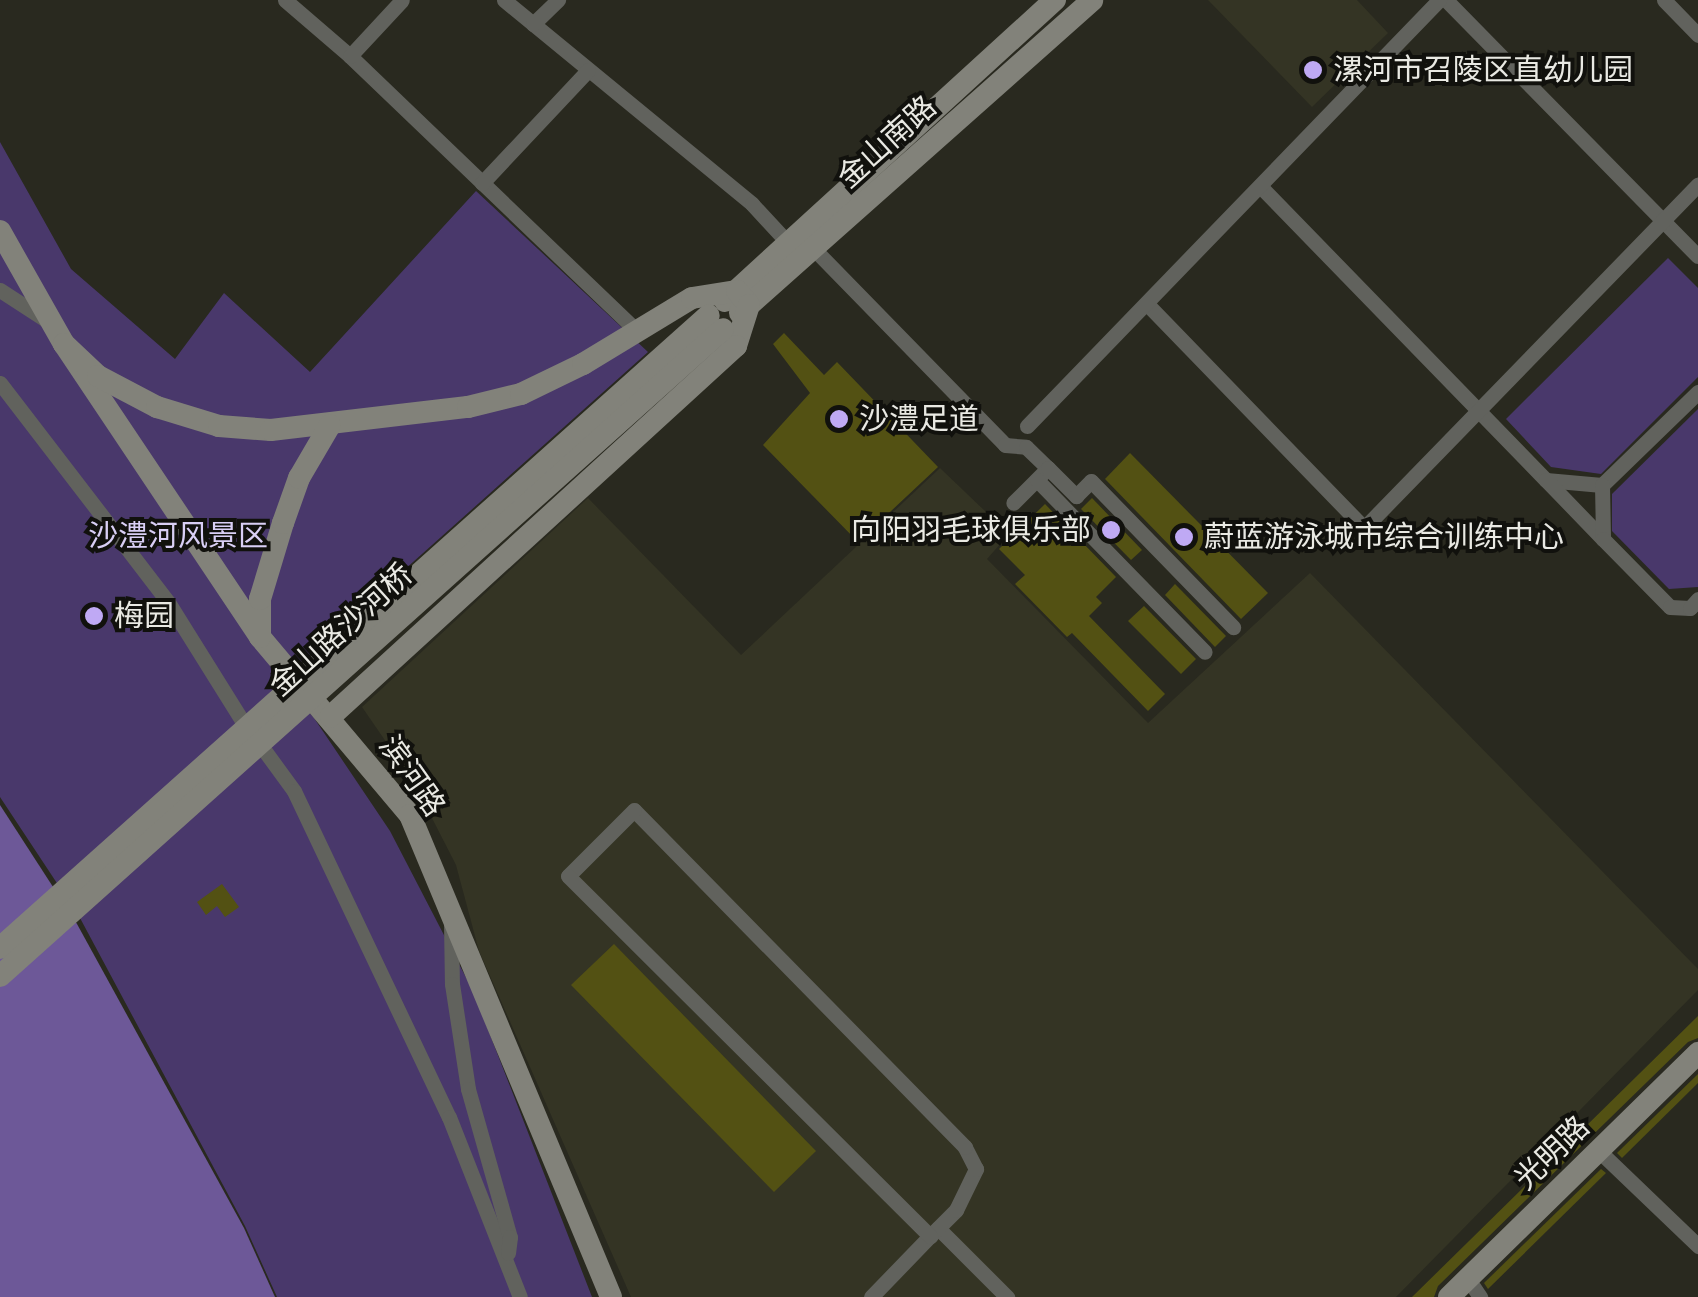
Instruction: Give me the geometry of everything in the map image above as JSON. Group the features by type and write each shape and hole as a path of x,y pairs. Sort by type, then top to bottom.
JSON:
{"street":[{"path":"286,0 350,56 637,331"},
{"path":"350,56 402,0"},
{"path":"504,0 752,204 789,244"},
{"path":"533,24 558,0"},
{"name":"金山南路","path":"743,298 789,244 1055,0"},
{"name":"金山南路","path":"716,322 813,248 1092,0"},
{"path":"1027,426 1443,0 1698,256"},
{"path":"1664,0 1698,35"},
{"path":"482,183 588,70"},
{"path":"1147,304 1364,528 1698,184"},
{"path":"1260,186 1670,607 1690,608 1698,600"},
{"path":"0,231 58,334"},
{"path":"813,248 1005,445 1026,447 1042,474 1205,652"},
{"path":"0,290 58,334 98,376 158,407 220,426 271,430 468,407 522,394 692,298 743,298 736,346 331,716"},
{"name":"金山路沙河桥","path":"0,948 252,735 716,322"},
{"name":"滨河路","path":"58,334 260,637 331,716 410,816 611,1297"},
{"path":"0,383 168,602 252,735 294,791 450,1117 520,1297"},
{"path":"1603,539 1602,485 1698,392"},
{"path":"260,637 260,599 284,523 299,478 330,425"},
{"path":"1013,503 1042,474"},
{"path":"1042,474 1076,496 1091,481 1233,626"},
{"path":"1546,480 1602,485"},
{"name":"金山路沙河桥","path":"0,976 252,735"},
{"path":"871,1297 934,1232 956,1210 976,1168 965,1147 634,810 568,876 934,1232 1006,1297"},
{"path":"451,919 452,984 468,1089 510,1237 507,1261"},
{"name":"光明路","path":"1449,1297 1474,1288 1598,1150 1698,1053"},
{"path":"1598,1150 1698,1246"}],"shaded area":[{"name":"漯河市召陵区直幼儿园","path":"1208,0 1357,0 1388,33 1312,107"},
{"path":"940,468 1009,534 987,559 1148,723 1310,573 1698,969 1698,990 1396,1297 631,1297 479,951 456,865 413,781 362,707 588,498 741,655"},
{"path":"0,805 77,924 244,1228 275,1297 0,1297"}],"green space":[{"name":"沙澧河风景区","path":"0,142 71,269 175,359 224,293 310,372 476,191 648,352 281,680 314,718 390,831 473,991 592,1297 277,1297 245,1226 80,918 0,797"},
{"path":"1668,258 1698,288 1698,377 1601,474 1551,467 1506,419"},
{"path":"1698,409 1698,587 1669,589 1612,531 1612,494"}],"building":[{"name":"沙澧足道","path":"784,333 824,375 837,362 938,467 858,542 763,445 810,393 773,344"},
{"name":"蔚蓝游泳城市综合训练中心","path":"1130,453 1268,593 1241,619 1105,479"},
{"name":"向阳羽毛球俱乐部","path":"1092,498 1142,550 1131,560 1081,509"},
{"path":"1045,504 1116,577 1096,597 1102,603 1089,616 1165,694 1148,711 1072,633 1067,637 1015,584 1025,575 999,549"},
{"path":"1175,584 1226,636 1215,647 1165,595"},
{"path":"1144,606 1196,659 1181,674 1128,621"},
{"path":"222,884 239,907 225,917 217,906 206,915 197,902"},
{"path":"614,944 816,1151 774,1192 571,985"},
{"path":"1698,1016 1698,1038 1688,1042 1438,1286 1434,1297 1412,1297"},
{"path":"1698,1074 1698,1083 1622,1158 1617,1153"},
{"path":"1601,1169 1606,1173 1488,1289 1484,1283"}],"place":[{"name":"漯河市召陵区直幼儿园","path":"1313,70"},
{"name":"沙澧足道","path":"839,419"},
{"name":"向阳羽毛球俱乐部","path":"1111,530"},
{"name":"蔚蓝游泳城市综合训练中心","path":"1184,537"},
{"name":"梅园","path":"94,616"}]}
